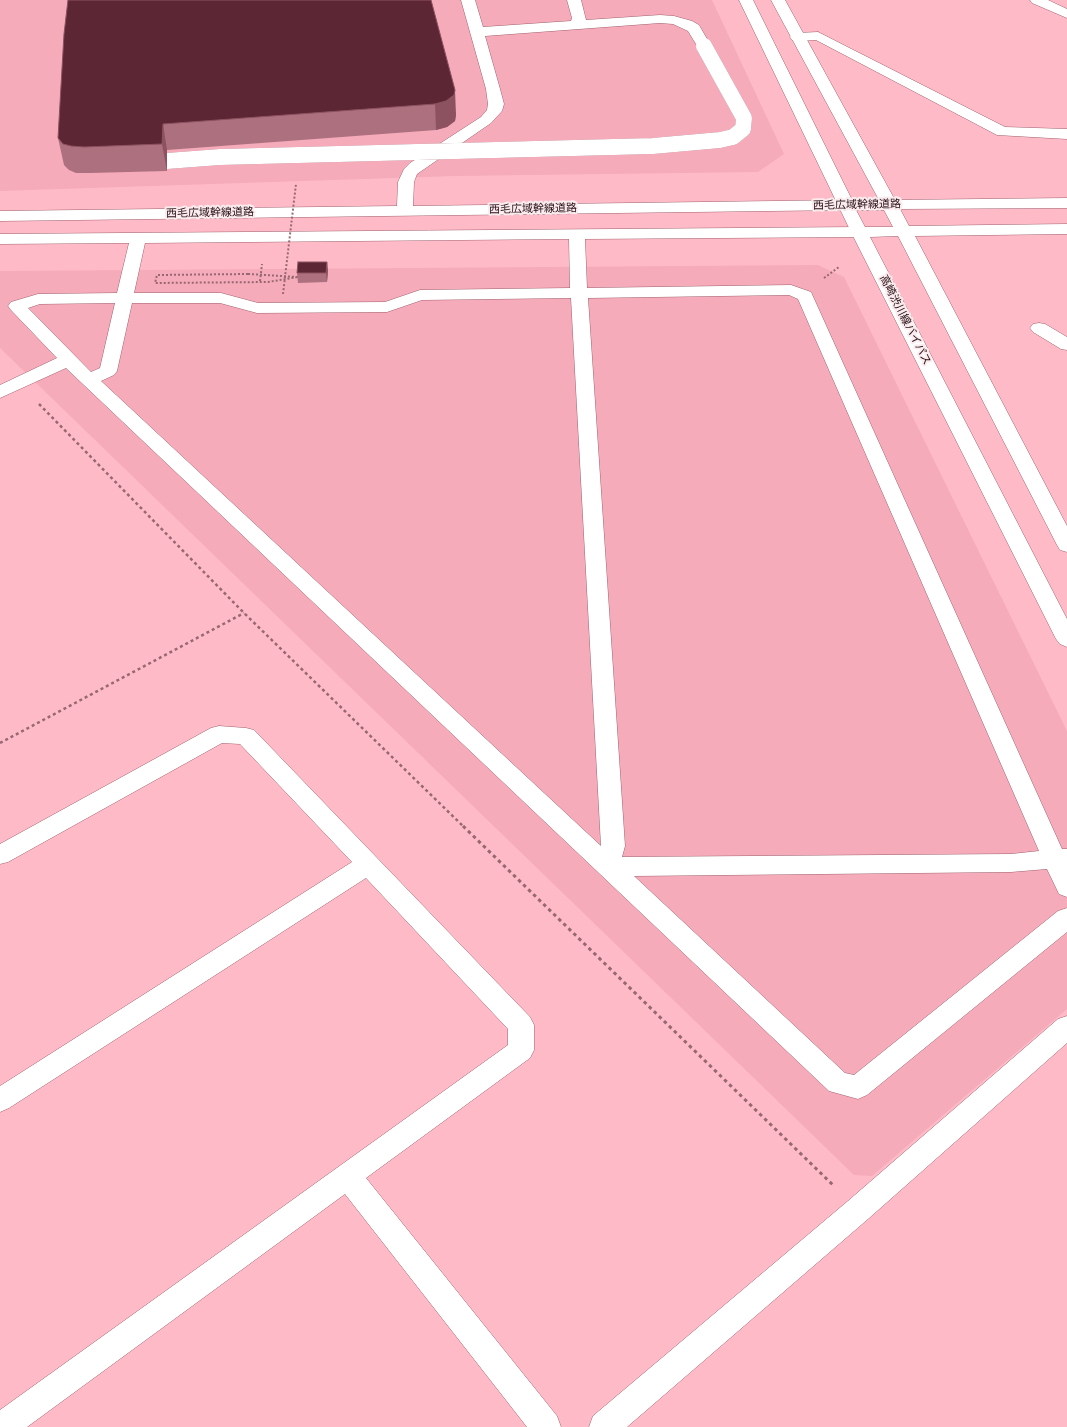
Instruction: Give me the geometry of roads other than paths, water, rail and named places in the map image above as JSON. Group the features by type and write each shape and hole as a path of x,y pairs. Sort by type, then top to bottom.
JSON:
{"street":[{"path":"405,211 406,182 410,172 416,166 486,120 494,111 496,104 493,89 468,0"},
{"path":"574,0 578,18 577,25"},
{"name":"高崎渋川線バイパス","path":"746,0 859,232 1067,639"},
{"path":"778,0 904,230 1067,545"},
{"path":"1037,0 1067,14"},
{"path":"167,161 220,157 653,146 720,140 733,137 743,129 744,118 694,28 687,24 674,20 660,19 477,32"},
{"path":"797,37 818,36 1002,132 1067,134"},
{"name":"西毛広域幹線道路","path":"0,216 1067,203"},
{"name":"西毛広域幹線道路","path":"0,239 577,235 1067,229"},
{"path":"577,235 579,293 613,846 607,867"},
{"path":"89,380 108,370 138,238"},
{"path":"1067,887 1061,858 805,296 790,290 420,295 387,307 257,308 222,298 38,299 17,306 89,380 838,1082 858,1087 1067,918"},
{"path":"1039,328 1067,345"},
{"path":"0,392 68,360"},
{"path":"0,855 219,734 246,736 521,1025 521,1050 2,1427"},
{"path":"607,867 1010,863 1061,858"},
{"path":"0,1100 368,864"},
{"path":"604,1427 858,1210 1067,1027"},
{"path":"348,1177 546,1427"}]}
